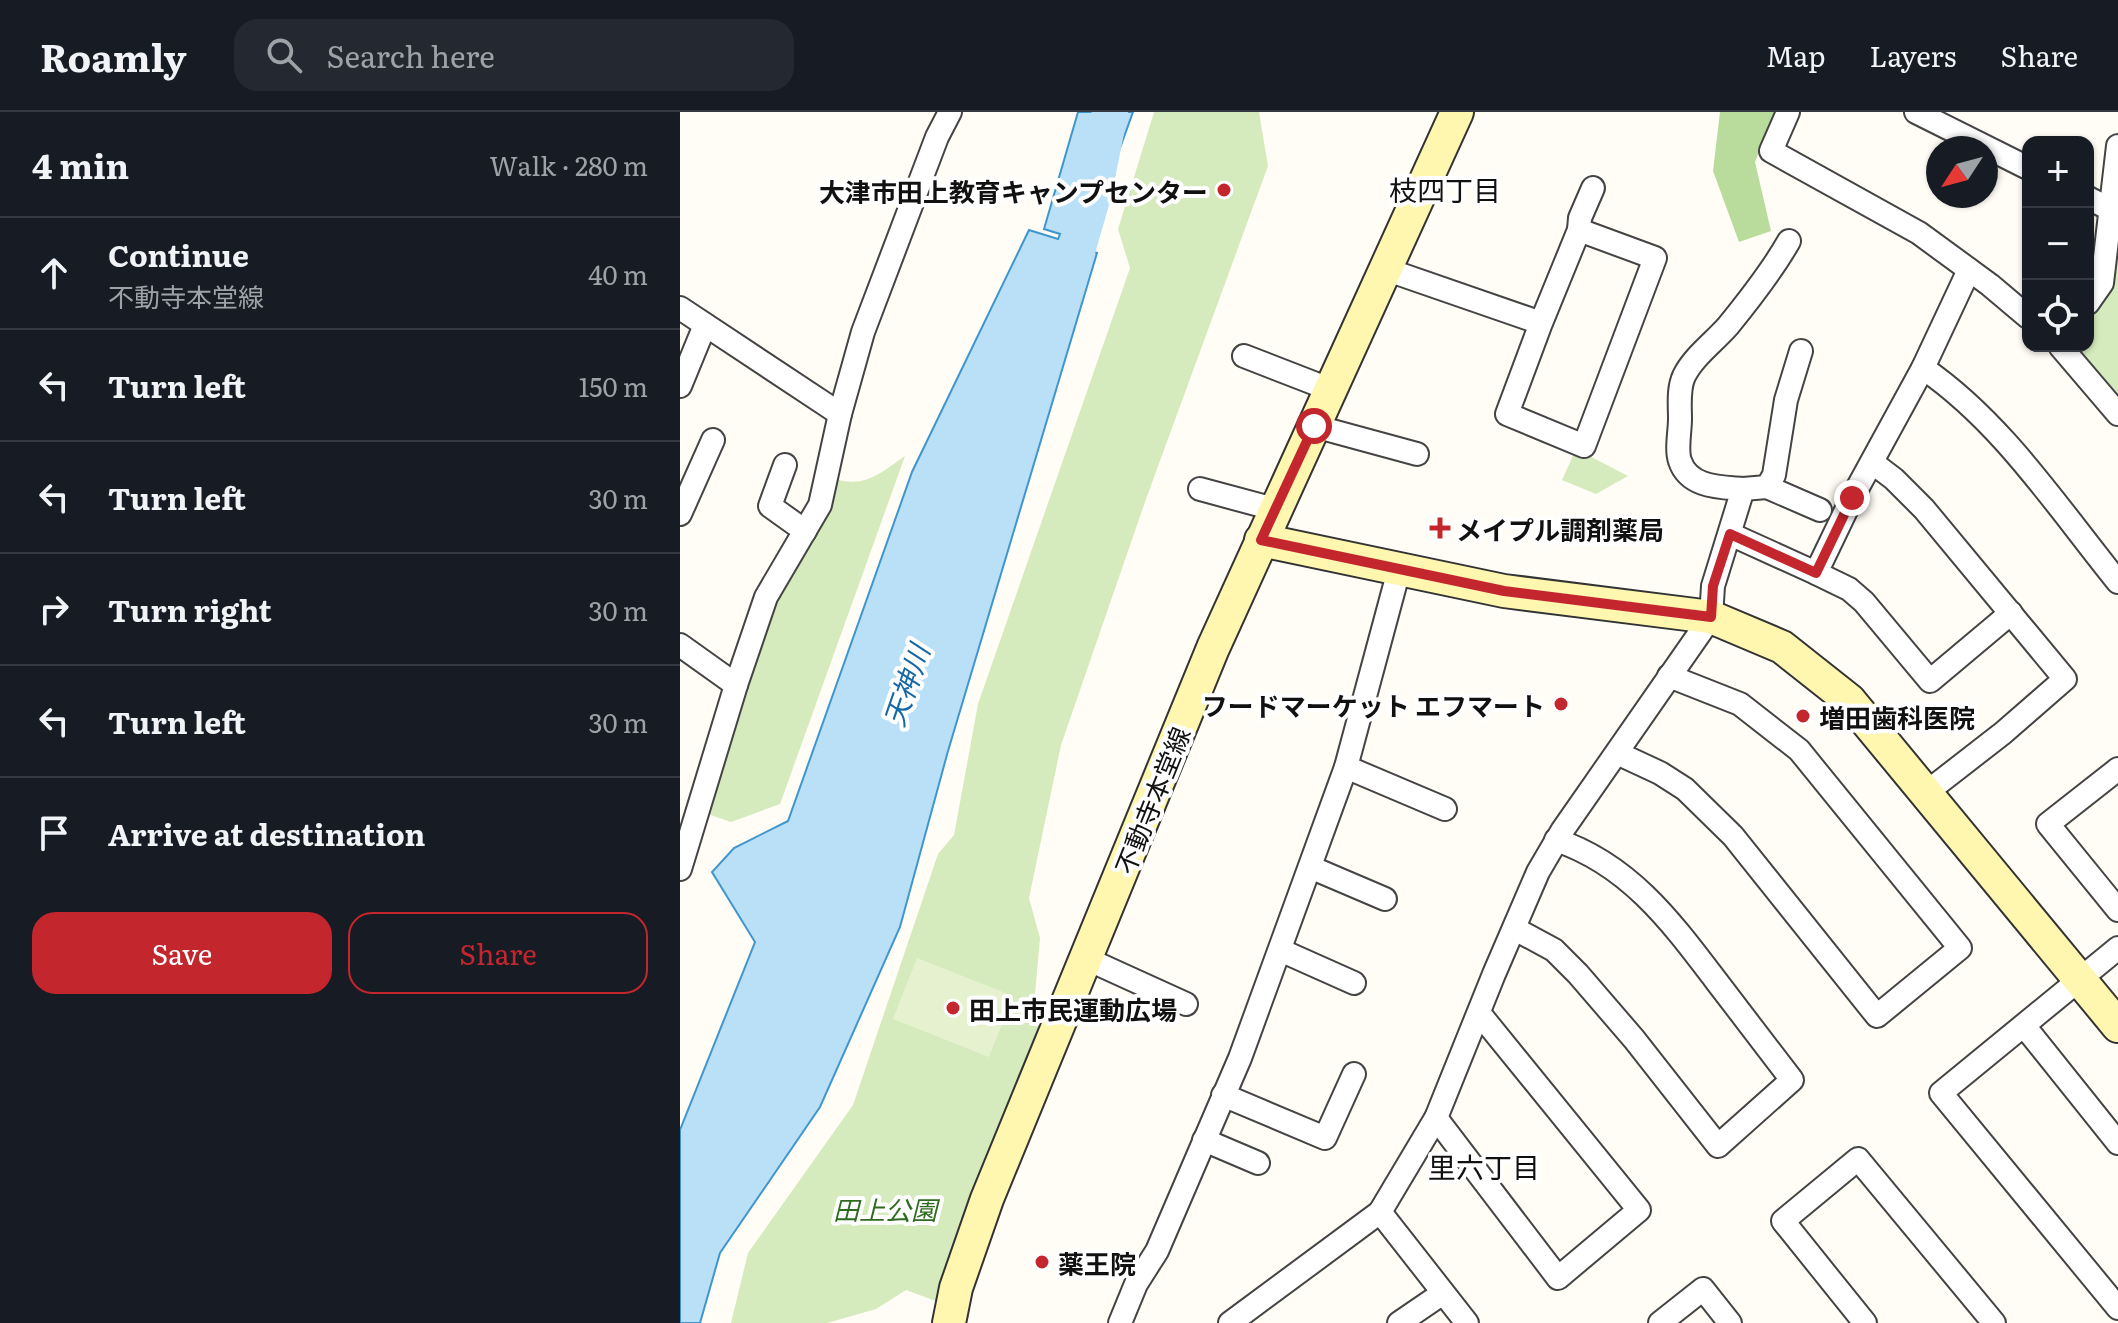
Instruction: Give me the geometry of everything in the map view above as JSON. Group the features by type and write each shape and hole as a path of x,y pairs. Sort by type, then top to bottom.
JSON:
{"main road":[{"name":"不動寺本堂線","path":"949,1323 956,1288 987,1199 1213,648 1457,112"},
{"path":"1261,540 1504,591 1711,617 1782,647 1849,700 2118,1026"}],"street":[{"path":"680,869 766,597 820,505 840,414 863,332 937,137 950,112"},
{"path":"1788,112 1771,151 1919,233 2022,312"},
{"path":"1916,112 2022,165"},
{"path":"2094,294 2102,283 2118,146"},
{"path":"1579,230 1655,258 1584,446 1507,414 1593,188"},
{"path":"2094,201 2112,210"},
{"path":"1789,241 1779,259 1727,327 1698,357 1684,377 1680,460 1696,480 1712,486 1743,489 1767,487 1820,510"},
{"path":"1385,269 1541,323"},
{"path":"1816,573 1852,498 1923,368 1969,270"},
{"path":"680,308 840,414"},
{"path":"680,386 705,325"},
{"path":"1767,487 1774,475 1786,400 1801,351"},
{"path":"2065,352 2118,414"},
{"path":"1244,356 1329,389"},
{"path":"1923,368 1993,428 2118,582"},
{"path":"1314,426 1417,454"},
{"path":"680,514 713,440"},
{"path":"1873,463 1924,509 2065,679 2003,733 1927,792"},
{"path":"785,465 770,506 805,531"},
{"path":"1200,489 1274,509"},
{"path":"1230,1323 1380,1212 1436,1118 1538,872 1556,840 1711,617 1713,586 1743,489"},
{"path":"1730,534 1849,589 1864,602 1930,681 2011,613"},
{"path":"1120,1323 1136,1284 1157,1251 1240,1058 1346,767 1399,570"},
{"path":"680,645 736,685"},
{"path":"1617,753 1660,773 1685,789 1733,836 1877,1016 1960,948 1799,750 1740,704 1669,676"},
{"path":"1346,767 1445,809"},
{"path":"2118,769 2048,824 2118,910"},
{"path":"1515,929 1554,950 1578,974 1718,1146 1792,1080 1670,920 1640,888 1581,848 1556,840"},
{"path":"1310,867 1385,899"},
{"path":"2118,948 1941,1093 2118,1308"},
{"path":"1280,950 1354,983"},
{"path":"1087,959 1186,1004"},
{"path":"1436,1118 1558,1278 1639,1210 1479,1013"},
{"path":"2025,1027 2118,1143"},
{"path":"1223,1095 1325,1138 1354,1074"},
{"path":"1204,1140 1258,1163"},
{"path":"1865,1323 1783,1221 1858,1159 1994,1323"},
{"path":"1380,1212 1467,1323"},
{"path":"1660,1323 1703,1289 1730,1323"},
{"path":"1399,1323 1443,1293"}],"green space":[{"name":"田上公園","path":"1154,112 1259,112 1268,166 1146,499 1061,745 1029,898 1040,938 1034,1005 1042,1023 941,1303 906,1290 876,1309 827,1323 731,1323 748,1253 853,1105 938,854 954,835 978,704 1130,268 1118,229"},
{"path":"1720,112 1775,112 1755,162 1771,231 1739,242 1713,171"},
{"path":"2118,250 2118,401 2078,352 2094,352 2094,310 2112,286"},
{"path":"1576,449 1628,476 1596,494 1562,480"},
{"path":"905,456 780,804 731,822 705,813 758,641 832,478 862,481 879,474"},
{"name":"田上市民運動広場","path":"917,958 1013,996 989,1057 893,1019"}],"water":[{"path":"1078,112 1133,112 1086,242 1072,238 1068,243 1097,253 948,751 900,927 820,1107 720,1253 700,1323 680,1323 680,1130 755,942 712,872 734,848 788,821 912,472 1029,230 1058,239 1060,234 1044,229"}],"waterway":[{"name":"天神川","path":"1065,293 1094,192 1110,112"}],"place":[{"name":"大津市田上教育キャンプセンター","path":"1224,190"},
{"name":"メイプル調剤薬局","path":"1440,528"},
{"name":"フードマーケット エフマート","path":"1561,704"},
{"name":"増田歯科医院","path":"1803,716"},
{"name":"田上市民運動広場","path":"953,1008"},
{"name":"薬王院","path":"1042,1262"}],"district":[{"name":"枝四丁目","path":"1445,189"},
{"name":"里六丁目","path":"1484,1166"}],"route":[{"path":"1314,426 1261,540 1504,591 1711,617 1713,586 1730,534 1816,573 1852,498"}]}
